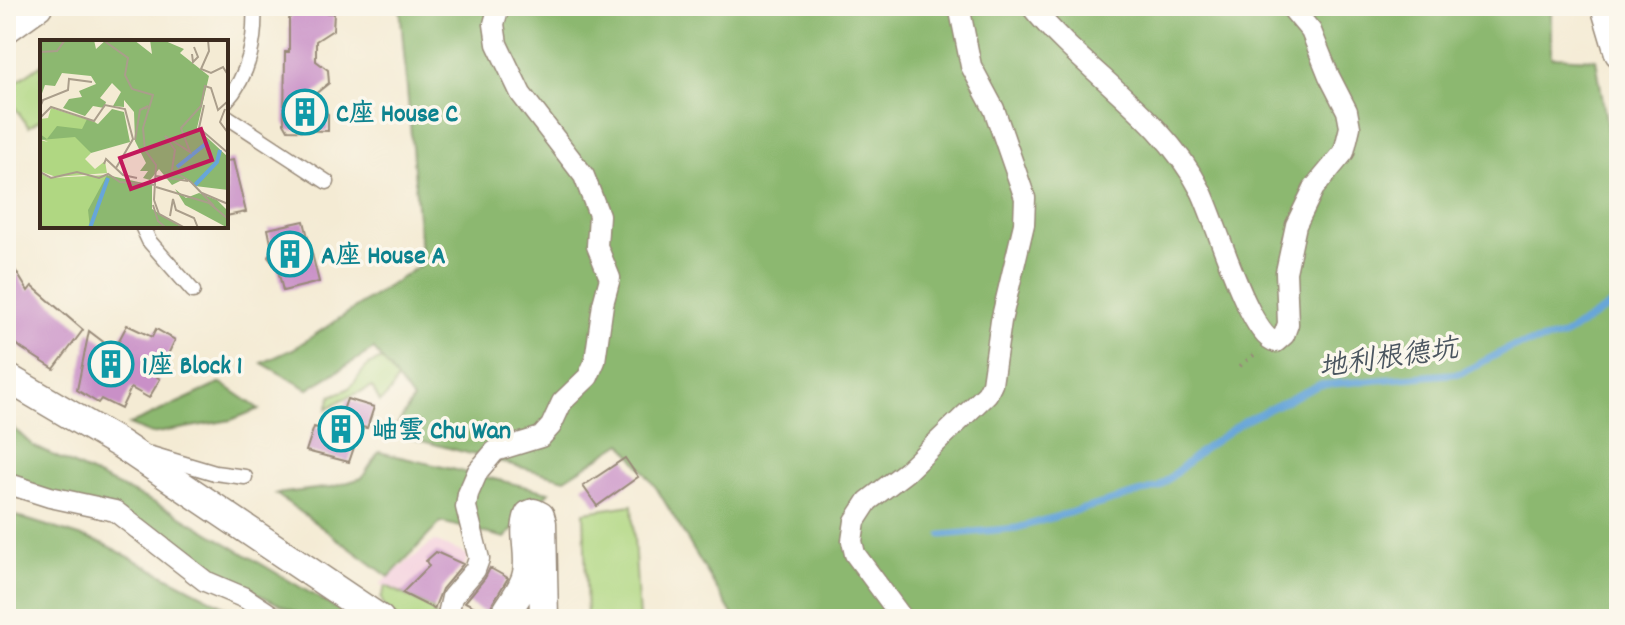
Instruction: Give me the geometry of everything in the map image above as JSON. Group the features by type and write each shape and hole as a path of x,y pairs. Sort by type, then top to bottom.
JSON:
{"street":[{"path":"6,29 38,6"},
{"path":"447,619 452,597 475,570 479,559 466,507 478,471 495,451 541,437 551,426 562,402 588,377 595,361 603,304 610,281 596,242 598,212 582,172 521,94 497,44 494,24 499,6"},
{"path":"903,619 855,554 852,541 854,527 868,501 906,472 987,394 992,384 1001,321 1025,212 1024,192 998,120 971,66 959,6"},
{"path":"1031,6 1076,57 1150,123 1180,157 1207,203 1248,309 1266,337 1276,342 1287,329 1286,272 1296,225 1314,188 1344,152 1350,127 1347,111 1311,31 1290,6"},
{"path":"1605,6 1619,53"},
{"path":"6,377 120,444 380,619"},
{"path":"6,483 50,497 115,511 205,581 245,598 277,619"},
{"path":"506,613 526,577 529,553 526,523 529,515 534,513 540,516 542,523 544,619"}],"lane":[{"path":"228,97 248,62 255,21 254,6"},
{"path":"228,117 327,182"},
{"path":"143,228 149,241 193,291"},
{"path":"120,444 215,473 245,477"}],"shaded area":[{"path":"434,541 468,555 465,565 445,586 434,609 380,584"}],"green space":[{"path":"400,6 1551,6 1551,57 1596,59 1619,199 1619,619 735,619 657,489 622,443 565,479 392,433 413,400 374,349 308,389 262,363 293,349 422,264"},
{"path":"40,65 40,119 29,127 6,95 6,89"},
{"path":"386,359 397,374 392,390 380,402 372,387 327,409 331,396 350,387 368,366"},
{"path":"221,383 259,409 231,420 151,434 129,425"},
{"path":"6,421 33,446 172,511 354,619 305,617 186,559 112,518 6,486"},
{"path":"379,452 549,492 505,538 441,522 389,577 276,494 332,487 362,478"},
{"path":"632,505 639,619 587,619 584,512"},
{"path":"6,513 102,543 249,619 6,619"},
{"path":"386,586 431,607 437,619 399,619 384,606 381,598"}],"building":[{"path":"294,12 334,13 333,30 316,41 316,61 328,70 329,83 309,99 328,114 328,131 288,130 284,123 285,52 289,52 289,19"},
{"path":"233,160 246,212 228,216 228,161"},
{"name":"A座 House A","path":"304,221 319,282 283,291 278,270 268,257 272,248 268,229"},
{"path":"6,255 28,291 32,286 83,330 54,369 21,348 6,334"},
{"name":"1座 Block 1","path":"127,325 152,337 156,329 175,340 149,398 131,388 121,409 101,399 98,403 77,390 89,331 114,350"},
{"name":"岫雲 Chu Wan","path":"347,399 374,407 367,428 361,427 349,462 306,451 314,427 321,429 324,422 330,424 331,419 341,416"},
{"path":"625,458 638,477 597,506 583,486"},
{"path":"436,552 463,564 442,589 434,609 402,593 429,566 426,561"},
{"path":"490,568 508,578 492,604 490,615 465,602"}],"waterway":[{"name":"地利根德坑","path":"942,535 1017,528 1159,487 1201,451 1244,421 1319,385 1462,373 1511,347 1563,336 1619,300"}],"place":[{"name":"C座 House C","path":"305,112"},
{"name":"A座 House A","path":"290,254"},
{"name":"1座 Block 1","path":"111,364"},
{"name":"岫雲 Chu Wan","path":"341,429"}]}
